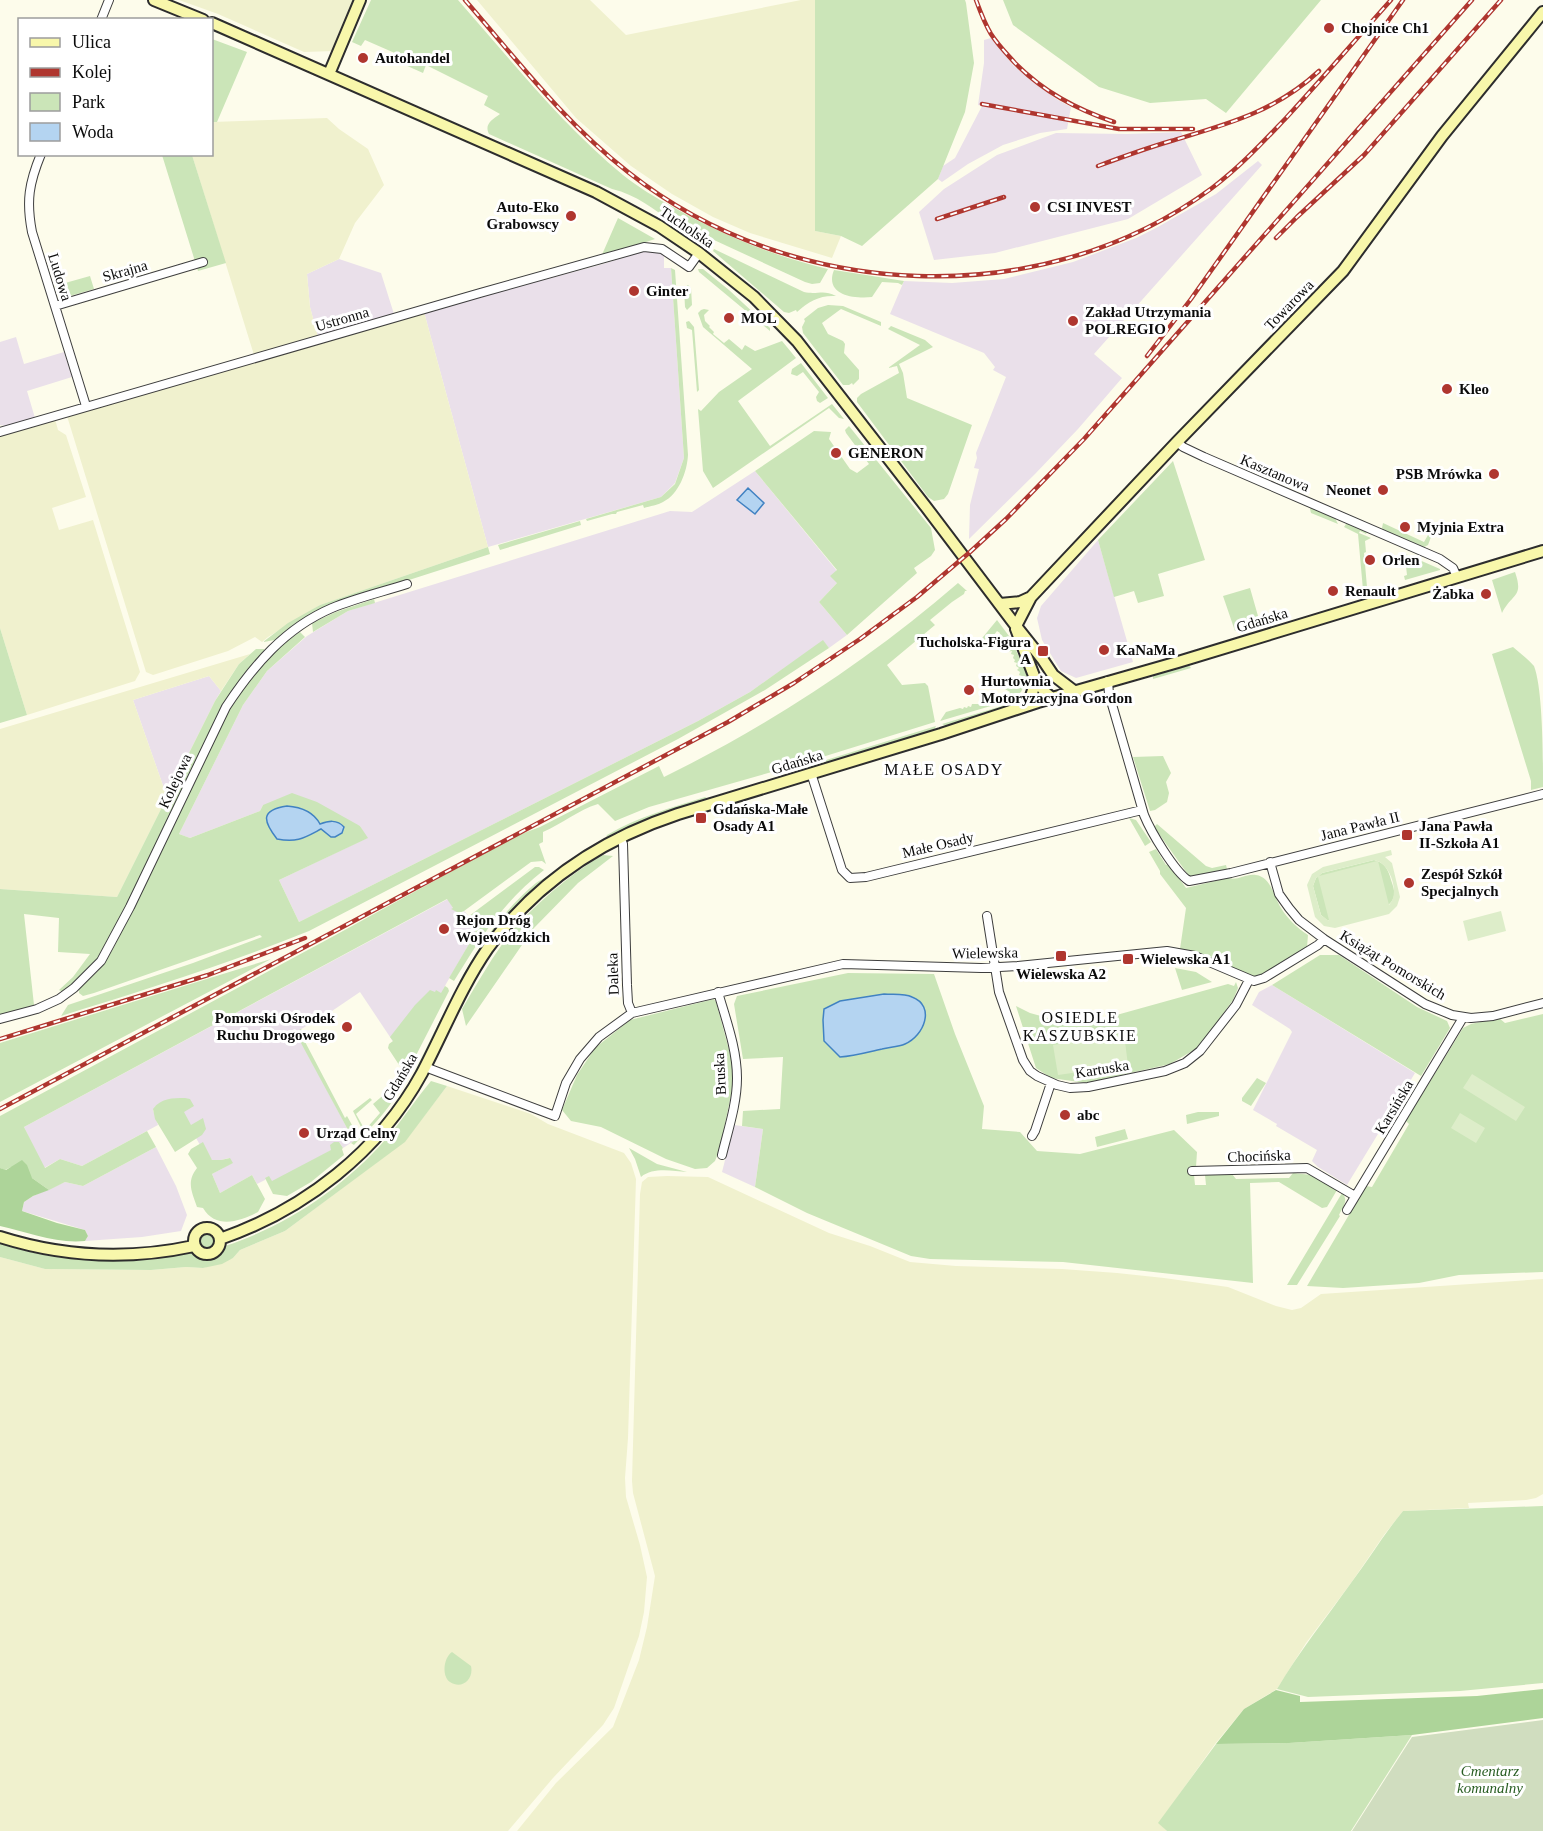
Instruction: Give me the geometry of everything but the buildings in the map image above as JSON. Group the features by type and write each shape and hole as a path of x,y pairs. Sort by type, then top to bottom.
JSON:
{"main road":[{"path":"154,0 198,18"},
{"path":"328,74 360,0"},
{"name":"Towarowa","path":"1016,626 1031,597 1343,271 1429,152 1543,12"},
{"name":"Tucholska","path":"213,23 618,202 699,253 754,297 797,341 1053,675 1074,691"},
{"name":"Gdańska","path":"220,1239 260,1223 294,1205 345,1168 382,1131 404,1102 468,981 501,932 556,877 589,854 620,837 656,821 1028,705 1543,551"},
{"path":"1000,604 1020,602 1031,597"},
{"name":"Tucholska","path":"1016,626 1036,681 1052,698"},
{"path":"1052,698 1053,675"},
{"path":"1028,705 1036,681"},
{"path":"205,1228 216,1232 220,1239 217,1249 211,1254 201,1253 194,1246 194,1236 199,1230 205,1228"},
{"path":"0,1237 43,1248 96,1254 153,1253 194,1246"}],"street":[{"path":"102,18 110,0"},
{"name":"Ludowa","path":"40,156 29,189 29,218 86,406"},
{"name":"Ustronna","path":"0,432 480,292 644,247 662,249 689,267 699,253"},
{"name":"Skrajna","path":"55,306 203,262"},
{"name":"Kasztanowa","path":"1177,442 1204,457 1440,559 1453,568 1457,577"},
{"name":"Kolejowa","path":"0,1019 37,1009 58,999 74,988 101,961 130,907 226,707 243,681 263,658 278,643 319,614 407,584"},
{"path":"1108,681 1111,701 1143,812"},
{"name":"Małe Osady","path":"811,774 842,870 850,878 866,877 1143,812"},
{"name":"Jana Pawła II","path":"1143,812 1148,826 1184,878 1197,881 1543,794"},
{"name":"Daleka","path":"424,1067 555,1116 566,1083 580,1059 611,1026 632,1013 627,994 623,849 620,837"},
{"name":"Książąt Pomorskich","path":"1270,862 1280,894 1289,908 1307,927 1421,1002 1443,1012 1476,1018 1543,1003"},
{"name":"Kartuska","path":"987,916 999,992 1023,1060 1030,1071 1051,1083 1070,1088 1088,1088 1165,1071 1185,1063 1200,1051 1229,1014 1249,980"},
{"path":"1249,980 1264,978 1324,939"},
{"name":"Wielewska","path":"632,1013 843,964 995,967 1167,951 1195,956 1249,980"},
{"name":"Bruska","path":"718,992 734,1052 737,1078 734,1106 722,1155"},
{"name":"Karsińska","path":"1347,1210 1462,1017"},
{"path":"1032,1136 1051,1083"},
{"name":"Chocińska","path":"1192,1171 1307,1168 1355,1196"}],"shaded area":[{"path":"991,38 1013,65 1028,78 1071,107 1067,129 1040,133 1003,145 968,164 942,182 938,179 943,166 955,158 982,106 978,105 984,63 984,40"},
{"path":"1181,132 1202,175 1128,219 995,253 934,260 919,212 944,189 997,155 1056,133"},
{"path":"1258,161 1262,165 1094,354 1122,378 1078,429 969,539 970,505 979,469 974,468 976,453 1006,377 993,370 995,367 984,353 890,314 904,281 952,283 1004,279 1073,262 1156,228 1216,194"},
{"path":"643,251 664,253 664,268 671,268 684,458 675,483 661,497 488,547 424,312"},
{"path":"339,259 381,273 394,314 318,337 310,307 307,274"},
{"path":"16,337 24,364 64,352 72,377 27,391 35,418 6,426 0,425 0,342"},
{"path":"755,471 837,571 837,583 819,602 847,635 829,648 823,641 750,692 698,721 299,922 279,880 367,838 360,826 263,805 260,811 190,838 179,834 243,705 267,671 307,636 348,611 670,511 692,512"},
{"path":"1098,540 1133,662 1076,678 1061,671 1042,640 1037,618 1041,606"},
{"path":"209,676 221,691 167,797 133,700"},
{"path":"448,899 453,908 462,913 464,911 469,916 468,926 476,932 446,984 408,1064 360,992 296,1032 354,1141 343,1148 339,1142 332,1150 272,1182 266,1178 257,1184 252,1175 220,1193 212,1174 232,1163 229,1158 212,1160 200,1145 174,1099 156,1106 153,1110 158,1125 82,1166 60,1159 44,1168 24,1127"},
{"path":"1272,985 1415,1073 1347,1185 1312,1161 1317,1150 1253,1110 1292,1032 1252,1005 1259,992"},
{"path":"734,1125 763,1129 755,1187 722,1172"},
{"path":"156,1147 176,1186 187,1215 181,1231 142,1237 85,1241 88,1236 85,1230 22,1211 24,1202 33,1196 65,1182 83,1186"}],"green space":[{"path":"179,0 354,0 334,51 304,52 218,14"},
{"path":"371,0 458,0 558,113 623,175 660,200 729,235 787,258 828,269 820,283 805,282 714,240 702,242 637,199 489,134 488,125 500,114 484,105 488,96 426,65 423,73 394,60 397,54 365,40 361,46 352,42"},
{"path":"477,0 590,0 626,35 801,0 815,0 815,231 841,236 832,258 750,233 713,217 672,194 631,166 576,118"},
{"path":"815,0 965,0 966,3 974,63 965,112 938,179 862,246 841,236 815,231"},
{"path":"1003,0 1321,0 1226,113 1206,99 1150,103 1099,87 1013,25"},
{"path":"213,39 247,52 217,122 213,122"},
{"path":"327,118 368,149 384,185 355,223 339,259 307,274 310,307 318,337 254,355 192,156 213,156 213,122"},
{"path":"162,156 192,156 226,263 198,271"},
{"path":"618,218 655,239 601,257"},
{"path":"714,249 804,292 827,293 836,296 815,300 797,312 796,310 789,313 784,312 713,251"},
{"path":"671,268 675,270 688,455 684,475 674,494 661,503 644,508 643,505 587,521 586,519 661,497 675,484 684,458"},
{"path":"698,269 703,269 729,290 770,328 770,331 699,272"},
{"path":"834,270 904,281 902,285 882,282 872,297 849,296 837,290 833,285"},
{"path":"90,276 94,289 63,298 59,296 55,284"},
{"path":"688,285 691,288 692,305 687,310 684,288"},
{"path":"828,305 843,306 881,322 881,326 841,309 822,323 828,334 843,341 844,353 859,370 859,379 853,385 852,383 843,385 803,333 804,319 818,308"},
{"path":"704,309 709,310 704,315 705,321 714,332 713,334 724,343 729,339 742,350 745,345 755,351 782,341 796,358 738,401 770,446 832,404 844,419 839,418 829,408 713,488 703,471 698,409 701,411 719,392 752,369 703,327 698,313"},
{"path":"424,312 488,547 320,605 262,642 255,637 228,651 153,675 146,672 67,416"},
{"path":"689,321 694,327 699,390 697,392 692,330 687,328 686,322"},
{"path":"891,326 925,340 933,347 899,364 903,373 907,398 972,425 948,494 944,499 934,501 928,497 857,402 861,394 899,373 897,366 888,368 920,345 888,329"},
{"path":"801,363 828,398 820,403 816,397 819,392 803,372 797,376 791,374 792,369"},
{"path":"55,419 58,430 66,435 86,497 52,508 59,530 93,520 140,672 135,681 27,715 0,628 0,436"},
{"path":"849,426 931,528 935,550 931,556 914,568 917,573 847,635 819,602 837,583 830,576 837,570 755,471 814,431 831,432 829,439 850,469 857,473 869,464 846,433 845,430"},
{"path":"1173,461 1205,560 1158,574 1164,596 1138,603 1134,591 1114,597 1098,540"},
{"path":"1311,507 1335,518 1338,524 1311,513"},
{"path":"580,521 581,525 500,550 498,545"},
{"path":"1383,523 1424,542 1428,535 1431,537 1428,545 1424,547 1383,530"},
{"path":"1346,524 1367,532 1366,534 1360,531 1359,533 1371,538 1365,541 1366,552 1364,553 1367,587 1382,587 1354,596 1354,593 1363,590 1358,534 1344,527"},
{"path":"488,547 490,554 328,606 295,624 275,640 263,642 288,623 320,605"},
{"path":"1401,552 1440,570 1405,580 1404,576 1407,575 1405,558"},
{"path":"1515,572 1518,587 1516,595 1502,613 1492,580"},
{"path":"958,583 967,591 930,620 935,625 887,665 902,685 925,683 928,686 935,722 649,807 615,821 598,804 584,810 543,832 543,842 539,844 546,864 542,861 531,862 464,911 459,913 451,909 453,908 447,899 24,1127 45,1168 60,1159 82,1166 147,1131 156,1147 83,1186 65,1182 49,1190 11,1167 5,1170 0,1168 0,1116 516,836 540,827 659,766 664,777 742,736 854,665"},
{"path":"1250,588 1260,623 1235,631 1223,596"},
{"path":"374,599 375,603 348,611 313,632 312,623"},
{"path":"997,620 1009,636 1026,671 1027,679 1021,692 1011,700 940,721 946,712 971,707 972,704 987,702 992,698 995,700 996,697 1008,695 1010,692 1005,689 1012,685 1017,686 1022,676 1017,670 1019,668 1014,662 1012,651 1007,652 999,637 1000,633 997,631 978,643"},
{"path":"0,628 27,715 0,723"},
{"path":"300,632 305,637 267,671 243,705 179,834 190,838 260,811 263,805 292,793 317,802 360,826 368,838 279,880 299,922 698,721 750,692 823,640 829,648 765,690 678,739 309,931 217,966 61,1016 68,1005 262,937 260,935 94,993 83,996 79,993 79,989 98,971 113,949 226,715 258,668"},
{"path":"1513,647 1534,666 1539,691 1543,787 1531,790 1531,781 1492,654"},
{"path":"256,649 264,649 264,651 237,684 215,721 100,955 85,974 63,992 59,990 73,977 90,954 58,952 59,918 24,914 34,1005 0,1015 0,889 117,897 215,701 239,664"},
{"path":"250,654 239,664 221,691 209,676 133,700 167,797 117,897 0,889 0,729"},
{"path":"1188,664 1191,668 1153,679 1153,675"},
{"path":"1030,688 1023,700 1017,704 946,726 942,724 1015,702"},
{"path":"936,726 934,730 797,772 797,769"},
{"path":"1163,756 1171,773 1166,782 1169,793 1167,802 1150,811 1133,757"},
{"path":"707,798 644,820 606,837 642,818"},
{"path":"1129,818 1136,820 1151,842 1145,846"},
{"path":"1157,824 1206,866 1212,868 1226,865 1227,869 1195,877 1189,876 1154,827"},
{"path":"1156,849 1166,865 1169,864 1186,888 1252,875 1265,879 1286,915 1308,935 1307,947 1256,978 1196,952 1180,949 1186,908 1160,874 1149,852"},
{"path":"1391,850 1392,855 1385,857 1392,863 1400,897 1397,906 1389,914 1335,928 1324,926 1315,917 1307,885 1312,874 1323,867","holes":["1377,861 1319,876 1322,873","1378,861 1387,869 1394,888 1389,905","1318,877 1329,921 1321,915 1313,886"]},
{"path":"603,855 613,856 578,883 533,929 466,1026 462,1009 503,943 523,919 549,894"},
{"path":"1374,860 1386,867 1389,873 1394,892 1390,904 1376,911 1333,922 1321,915 1313,886 1316,878 1322,873"},
{"path":"535,867 544,870 529,882 505,908 454,981 449,978 476,932 468,926 469,916"},
{"path":"548,876 507,917 463,980 459,982 484,942 513,904 536,883"},
{"path":"1501,911 1506,931 1468,941 1463,921"},
{"path":"1320,955 1339,955 1417,1007 1447,1021 1450,1028 1421,1076 1272,985"},
{"path":"271,959 0,1102 0,1043"},
{"path":"1175,968 1196,972 1212,982 1182,990"},
{"path":"848,973 934,974 984,1106 982,1129 1020,1132 1037,1151 1080,1154 1174,1130 1197,1152 1196,1167 1191,1167 1195,1185 1206,1185 1205,1175 1232,1174 1236,1179 1289,1178 1293,1173 1312,1175 1337,1190 1327,1207 1322,1208 1279,1182 1250,1183 1253,1283 1063,1262 930,1259 911,1256 807,1213 755,1187 763,1129 742,1126 743,1111 780,1109 783,1057 743,1059 734,1004 737,996"},
{"path":"1236,982 1238,988 1233,1000 1199,1047 1170,1064 1086,1083 1051,1078 1036,1068 1016,1006 1030,1013 1077,1026 1228,984 1234,986"},
{"path":"445,986 449,991 405,1074 388,1048 393,1041 390,1037 430,990 441,993"},
{"path":"454,992 444,1019 416,1072 415,1071"},
{"path":"714,999 731,1057 733,1078 720,1148 715,1161 707,1168 695,1169 666,1159 601,1127 571,1121 562,1110 577,1075 595,1048 630,1020"},
{"path":"1543,1014 1543,1272 1459,1275 1419,1283 1343,1288 1307,1286 1366,1186 1372,1187 1409,1124 1407,1119 1463,1028 1499,1018 1505,1023"},
{"path":"301,1029 304,1034 302,1036 345,1118 347,1116 357,1134 363,1131 353,1111 370,1098 372,1100 356,1114 365,1130 380,1113 373,1104 398,1085 394,1099 374,1125 354,1145 351,1143 354,1141 295,1032"},
{"path":"1124,1034 1128,1065 1058,1075 1053,1045"},
{"path":"1472,1074 1525,1107 1516,1121 1463,1088"},
{"path":"1257,1078 1266,1083 1251,1106 1242,1101 1242,1098"},
{"path":"431,1081 447,1086 405,1142 285,1231 240,1250 233,1258 222,1264 203,1268 151,1270 45,1269 0,1257 0,1243 34,1253 88,1260 141,1260 187,1253 204,1260 214,1259 225,1246 270,1228 312,1204 351,1174 385,1140"},
{"path":"447,1086 531,1114 548,1124 624,1153 631,1163 636,1179 625,1478 626,1497 647,1577 639,1636 614,1708 603,1725 553,1778 508,1831 0,1831 0,1257 45,1269 151,1270 203,1268 233,1258 240,1250 285,1231 404,1142"},
{"path":"190,1099 194,1106 184,1112 191,1125 203,1118 206,1129 202,1135 175,1152 155,1119 153,1109 163,1101"},
{"path":"1198,1112 1219,1112 1219,1116 1187,1124 1186,1115"},
{"path":"1460,1113 1485,1128 1476,1143 1451,1128"},
{"path":"1125,1129 1128,1139 1097,1147 1095,1137"},
{"path":"203,1142 212,1160 230,1158 233,1163 212,1174 220,1193 252,1175 265,1199 258,1212 229,1222 215,1219 203,1208 197,1207 191,1183 197,1168 188,1154 191,1149"},
{"path":"339,1142 344,1155 311,1182 287,1196 273,1194 265,1178 269,1176 272,1181 331,1150 330,1145"},
{"path":"629,1148 657,1164 687,1172 657,1171 641,1177"},
{"path":"22,1160 27,1165 32,1178 49,1190 24,1202 22,1211 85,1230 88,1236 85,1241 63,1241 0,1226 0,1168 6,1170"},
{"path":"648,1177 708,1177 829,1233 910,1262 956,1266 1062,1269 1164,1278 1228,1287 1292,1310 1301,1308 1321,1294 1543,1279 1543,1494 1526,1500 1468,1503 1469,1508 1403,1511 1306,1643 1277,1689 1244,1709 1215,1744 1159,1823 1167,1831 517,1831 556,1783 613,1727 639,1660 647,1627 655,1576 633,1493 632,1481 640,1194 642,1182"},
{"path":"1342,1193 1345,1201 1340,1216 1297,1285 1287,1285"},
{"path":"207,1232 213,1235 216,1241 213,1247 207,1250 201,1247 198,1241 201,1235"},
{"path":"1543,1506 1543,1683 1460,1691 1308,1697 1277,1689 1303,1648 1403,1511"},
{"path":"452,1652 471,1666 471,1675 463,1684 450,1682 445,1675 445,1662"},
{"path":"1543,1689 1543,1718 1412,1735 1289,1743 1216,1744 1244,1709 1276,1690 1300,1696 1300,1702 1477,1696"},
{"name":"Cmentarz komunalny","path":"1543,1720 1543,1831 1352,1831 1412,1737"},
{"path":"1412,1735 1351,1831 1167,1831 1158,1823 1216,1744 1289,1743"}],"water":[{"path":"748,488 764,503 755,514 737,500"},
{"path":"287,806 306,810 320,824 338,823 344,827 342,833 331,837 321,829 300,839 277,839 267,822 268,813"},
{"path":"884,994 906,995 919,1001 924,1007 925,1014 922,1028 912,1040 902,1045 840,1057 824,1041 824,1009 840,1001"}],"railway":[{"path":"465,0 542,90 583,133 628,172 693,215 765,247 840,267 918,276 996,273 1072,257 1145,229 1212,188 1241,163 1286,118 1391,0"},
{"path":"976,0 994,38 1015,63 1037,83 1061,98 1114,122"},
{"path":"1147,356 1191,299 1403,0"},
{"path":"0,1109 728,722 794,683 917,597 1006,519 1084,439 1472,0"},
{"path":"1276,238 1364,155 1501,0"},
{"path":"1098,166 1212,129 1268,107 1319,71"},
{"path":"982,104 1119,129 1193,129"},
{"path":"937,219 1004,197"},
{"path":"0,1039 208,975 305,938"}],"place":[{"name":"Chojnice Ch1","path":"1329,28"},
{"name":"Autohandel","path":"363,58"},
{"name":"CSI INVEST","path":"1035,207"},
{"name":"Auto-Eko Grabowscy","path":"571,216"},
{"name":"Ginter","path":"634,291"},
{"name":"MOL","path":"729,318"},
{"name":"Zakład Utrzymania POLREGIO","path":"1073,321"},
{"name":"Kleo","path":"1447,389"},
{"name":"GENERON","path":"836,453"},
{"name":"PSB Mrówka","path":"1494,474"},
{"name":"Neonet","path":"1383,490"},
{"name":"Myjnia Extra","path":"1405,527"},
{"name":"Orlen","path":"1370,560"},
{"name":"Renault","path":"1333,591"},
{"name":"Żabka","path":"1486,594"},
{"name":"KaNaMa","path":"1104,650"},
{"name":"Tucholska-Figura A","path":"1043,651"},
{"name":"Hurtownia Motoryzacyjna Gordon","path":"969,690"},
{"name":"Gdańska-Małe Osady A1","path":"701,818"},
{"name":"Jana Pawła II-Szkoła A1","path":"1407,835"},
{"name":"Zespół Szkół Specjalnych","path":"1409,883"},
{"name":"Rejon Dróg Wojewódzkich","path":"444,929"},
{"name":"Wielewska A2","path":"1061,956"},
{"name":"Wielewska A1","path":"1128,959"},
{"name":"Pomorski Ośrodek Ruchu Drogowego","path":"347,1027"},
{"name":"abc","path":"1065,1115"},
{"name":"Urząd Celny","path":"304,1133"}],"district":[{"name":"MAŁE OSADY","path":"944,769"},
{"name":"OSIEDLE KASZUBSKIE","path":"1080,1026"}]}
